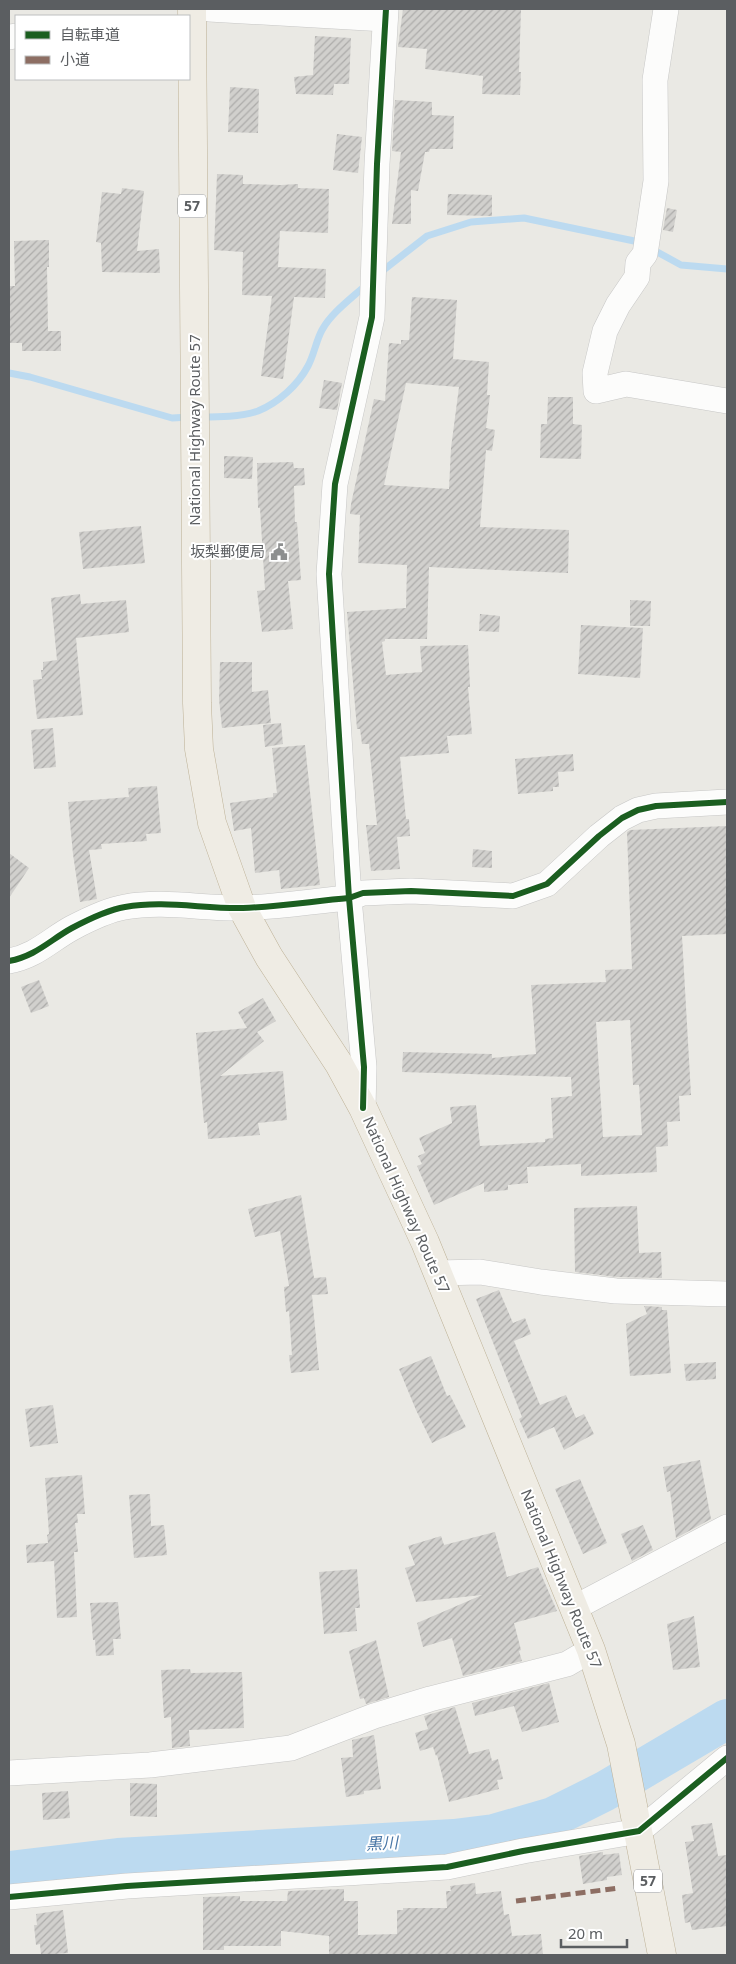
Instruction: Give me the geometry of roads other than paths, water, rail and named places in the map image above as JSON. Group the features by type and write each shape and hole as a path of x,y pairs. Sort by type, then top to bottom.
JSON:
{"highway":[{"name":"National Highway Route 57","path":"191,25 197,704 199,749 212,823 242,908 269,957 339,1064 363,1108 437,1273 591,1650 621,1744 662,1955"}],"street":[{"path":"209,9 386,14 377,164 372,317 335,484 329,574 349,898 364,1067 363,1108"},
{"path":"666,9 655,80 656,181 645,254 638,263 638,277 618,305 605,331 594,373 596,391 626,384 727,400"},
{"path":"9,961 22,958 60,937 71,928 111,910 126,906 171,904 242,908 411,890 513,896 547,884 599,836 622,818 638,810 656,806 727,802"},
{"path":"437,1273 480,1272 616,1291 727,1294"},
{"path":"574,1608 727,1527"},
{"path":"9,1773 150,1765 291,1748 402,1707 567,1664 591,1650"},
{"path":"9,1897 126,1886 447,1867 523,1851 637,1819 727,1758"}],"waterway":[{"path":"381,272 427,236 471,222 524,218 639,242 681,265 727,269"},
{"path":"201,417 251,413 265,408 280,398 304,373 326,323 367,284"},
{"path":"9,373 30,377 172,418 190,417"},
{"name":"黒川","path":"9,1871 118,1858 454,1839 494,1834 553,1817 605,1791 727,1719"}],"place":[{"name":"坂梨郵便局","path":"279,552"}]}
